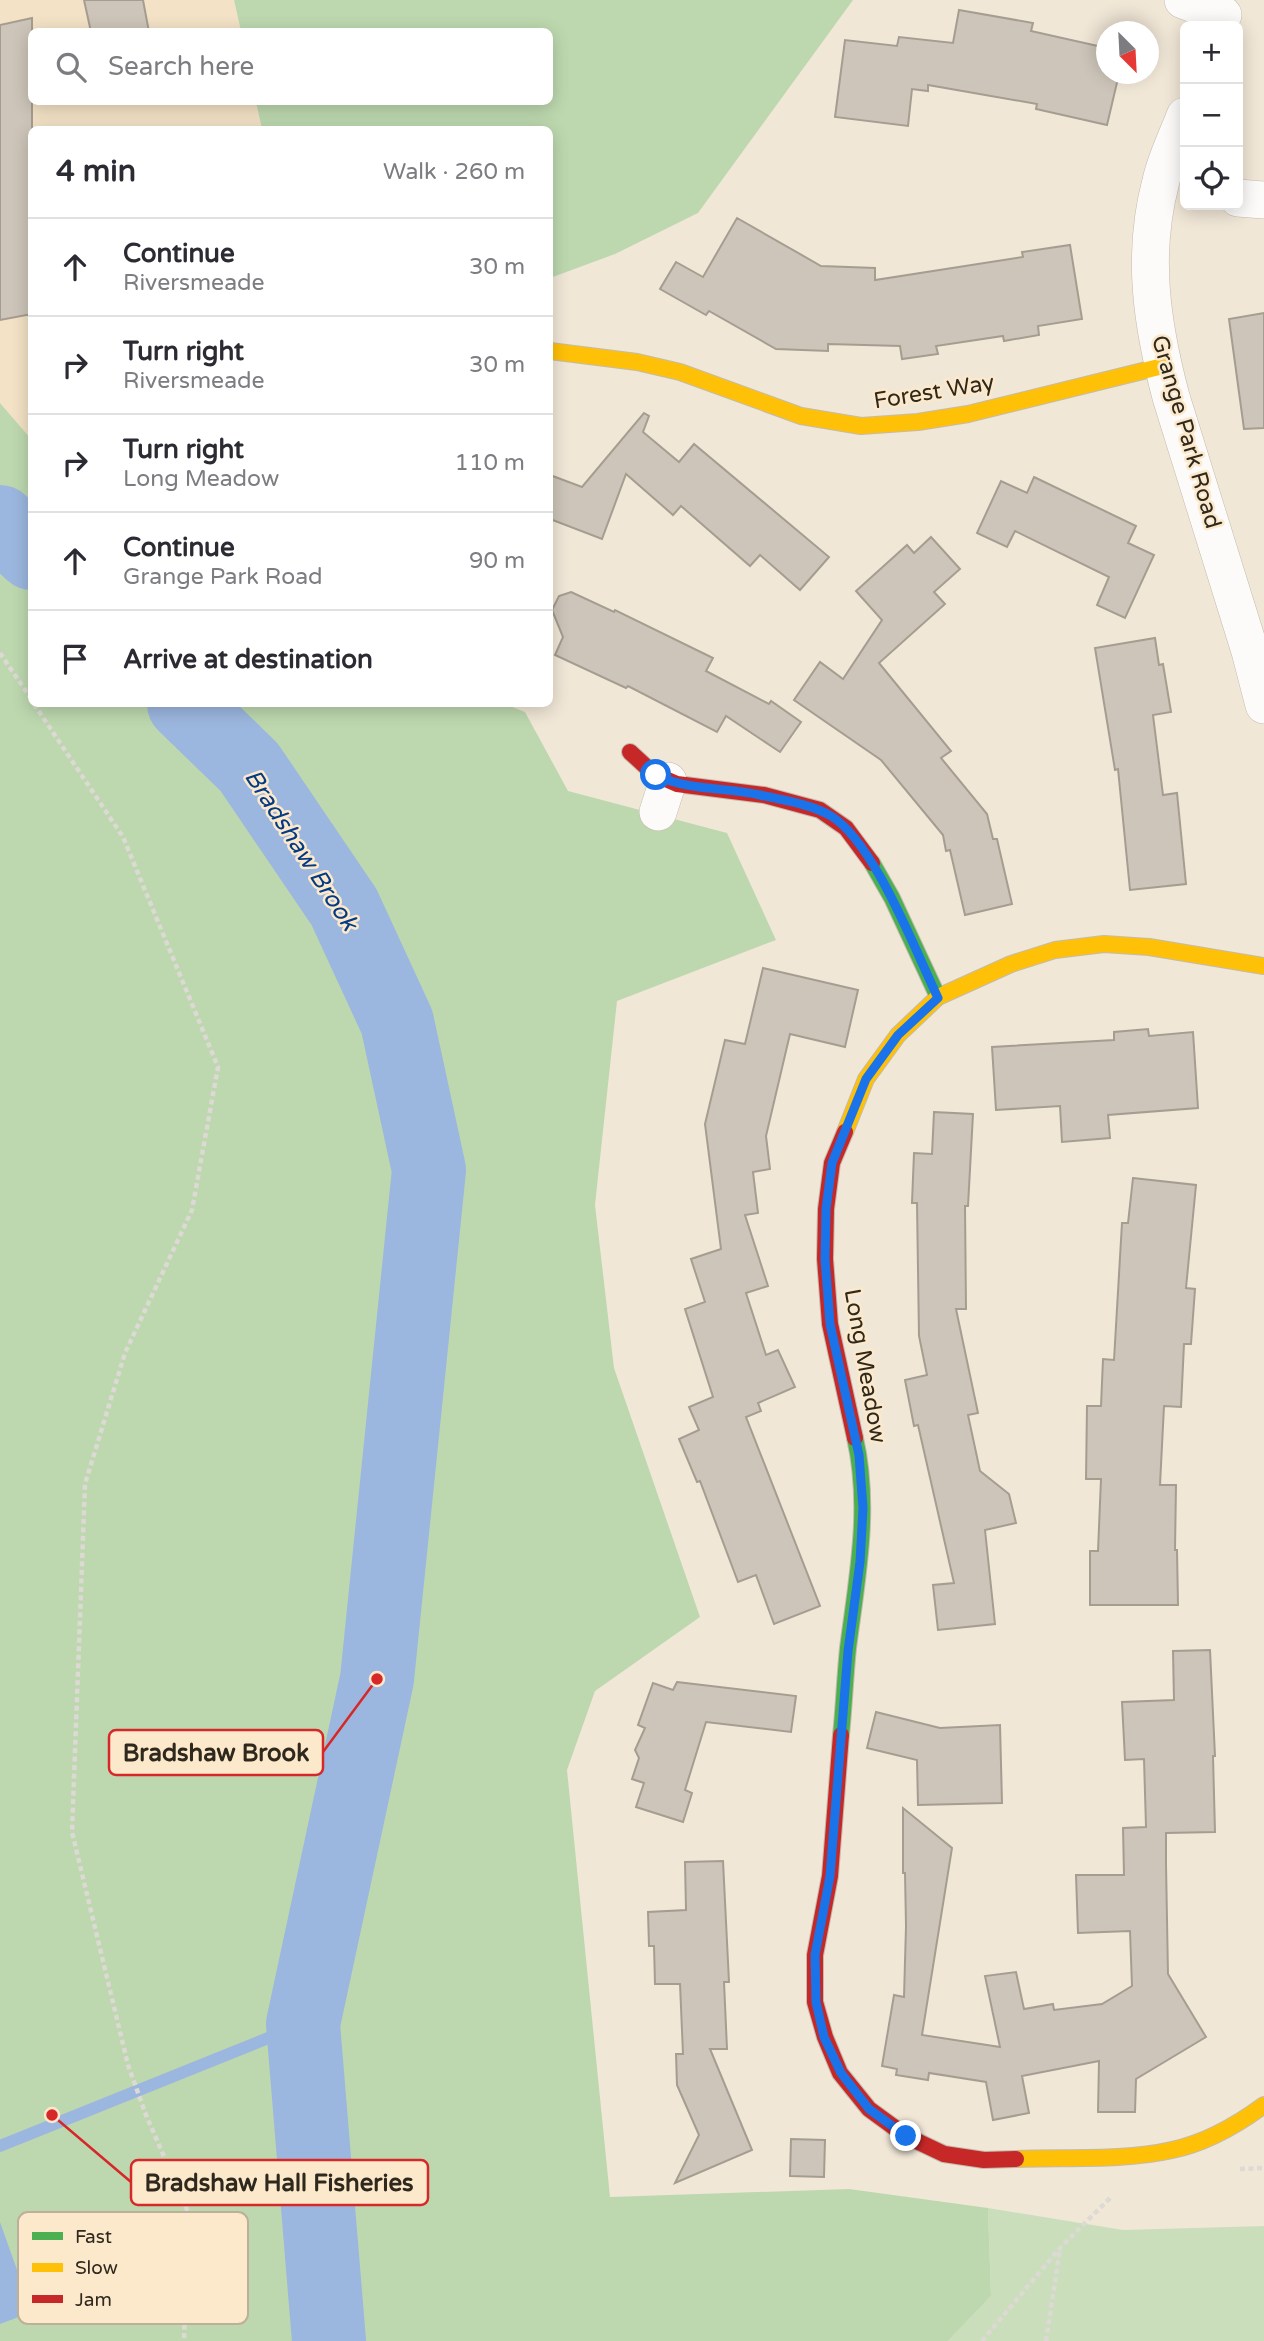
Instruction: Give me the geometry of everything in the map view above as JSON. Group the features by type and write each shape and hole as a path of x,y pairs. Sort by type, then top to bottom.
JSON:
{"street":[{"path":"1183,0 1224,14"},
{"name":"Grange Park Road","path":"1180,144 1173,184 1149,247 1149,279 1163,366 1264,705"},
{"path":"1243,198 1264,200"},
{"name":"Forest Way","path":"553,351 638,362 680,372 801,416 861,426 918,422 968,414 1163,366"},
{"path":"630,752 656,775 663,797 676,784 745,792 800,804 831,816 858,840 876,869 938,998"},
{"name":"Long Meadow","path":"1264,966 1149,947 1104,944 1055,950 1010,964 938,998 898,1035 866,1079 832,1163 826,1209 825,1247 830,1324 859,1455 863,1508 860,1562 848,1651 830,1876 815,1955 816,2002 824,2037 841,2073 869,2109 906,2136 944,2154 984,2160 1135,2155 1173,2150 1210,2137 1264,2105"}],"path":[{"path":"0,653 28,695"},
{"path":"36,707 122,837 218,1067 192,1210 125,1353 85,1484 72,1832 128,2065 188,2212"},
{"path":"1235,2169 1264,2168"},
{"path":"982,2341 1060,2248 1113,2195"},
{"path":"1046,2341 1060,2248"}],"shaded area":[{"path":"0,0 234,0 240,28 28,28 28,105 257,105 261,126 28,126 28,436 0,403"}],"green space":[{"path":"234,0 853,0 698,213 615,254 553,277 553,126 261,126 257,105 553,105 553,28 240,28"},
{"path":"0,403 28,436 28,707 512,707 525,712 568,791 727,833 776,940 617,1001 595,1205 614,1368 700,1617 595,1691 567,1770 610,2197 849,2189 988,2208 991,2296 948,2341 0,2341"},
{"path":"988,2208 1123,2230 1264,2226 1264,2341 948,2341 991,2296"}],"water":[{"path":"0,2222 18,2273 18,2317 0,2324"}],"building":[{"path":"84,0 143,0 148,28 90,28"},
{"path":"959,10 1033,23 1031,31 1096,46 1096,84 1117,84 1107,125 1036,109 1037,104 928,85 928,91 912,89 908,126 835,117 845,40 897,46 899,37 953,43"},
{"path":"32,18 32,28 28,28 28,105 32,105 32,126 28,126 28,315 0,320 0,25"},
{"path":"737,218 821,266 875,268 875,280 1023,257 1022,252 1070,245 1082,319 1038,326 1039,335 1004,341 1003,336 936,346 938,354 902,359 900,346 828,344 828,351 776,349 709,311 706,315 660,289 676,262 703,277"},
{"path":"1264,313 1264,428 1244,429 1229,319"},
{"path":"644,413 649,416 643,432 679,462 694,444 829,557 800,590 760,555 750,566 681,506 673,515 626,474 602,539 553,520 553,476 582,487"},
{"path":"1034,477 1136,526 1128,543 1154,555 1125,618 1097,605 1109,577 1015,531 1007,547 977,533 1001,481 1027,493"},
{"path":"931,537 960,569 934,592 945,604 879,663 951,751 941,758 987,814 993,839 997,839 1012,904 965,915 950,850 946,851 943,835 881,760 794,700 820,662 843,679 882,620 856,591 907,545 914,553"},
{"path":"571,592 614,612 615,610 713,658 706,671 769,704 771,701 801,722 780,752 726,716 717,732 628,686 626,688 555,655 563,637 553,612 559,596"},
{"path":"1155,638 1159,665 1163,664 1171,712 1153,715 1163,795 1177,793 1186,884 1130,890 1118,769 1115,770 1095,648"},
{"path":"763,968 858,990 845,1047 790,1034 766,1136 770,1169 753,1172 758,1213 745,1215 768,1286 746,1293 766,1355 778,1350 795,1387 758,1403 761,1411 746,1417 820,1606 774,1624 756,1575 738,1582 700,1481 697,1482 679,1439 699,1430 689,1407 713,1397 685,1309 705,1302 691,1259 721,1249 705,1124 725,1040 745,1044"},
{"path":"1148,1029 1149,1036 1193,1032 1198,1108 1108,1115 1110,1138 1062,1142 1060,1106 996,1110 992,1047 1114,1040 1114,1032"},
{"path":"934,1112 973,1114 968,1206 965,1206 966,1309 956,1309 978,1413 968,1415 980,1471 1009,1494 1016,1523 985,1530 995,1624 938,1630 933,1585 954,1583 905,1380 927,1375 919,1336 917,1203 912,1203 914,1153 932,1154"},
{"path":"1133,1178 1196,1185 1186,1288 1195,1289 1191,1344 1184,1344 1181,1407 1164,1406 1160,1485 1176,1485 1178,1605 1090,1605 1090,1551 1098,1551 1101,1479 1086,1479 1087,1406 1101,1406 1103,1359 1114,1360 1122,1223 1128,1223"},
{"path":"1210,1650 1215,1832 1166,1833 1168,1974 1206,2037 1136,2079 1135,2112 1098,2112 1099,2061 1022,2076 1029,2113 993,2120 986,2082 929,2073 928,2080 896,2075 897,2069 882,2066 894,1995 904,1997 906,1926 903,1808 952,1848 922,2035 1000,2047 985,1976 1016,1972 1024,2009 1053,2004 1054,2010 1102,2004 1132,1986 1130,1931 1078,1933 1076,1875 1124,1875 1123,1828 1146,1827 1144,1759 1125,1760 1122,1702 1174,1700 1173,1651"},
{"path":"677,1682 796,1696 791,1732 706,1722 685,1790 692,1793 683,1822 636,1807 644,1783 632,1779 639,1758 635,1750 645,1728 638,1725 653,1683 673,1690"},
{"path":"876,1712 940,1728 1000,1725 1002,1803 918,1805 917,1760 867,1748"},
{"path":"723,1861 729,1982 724,1982 727,2049 710,2049 752,2150 675,2183 699,2135 677,2085 676,2054 683,2054 680,1984 655,1984 654,1946 649,1946 648,1912 686,1910 685,1862"},
{"path":"791,2139 825,2140 824,2177 790,2176"}],"waterway":[{"name":"Bradshaw Brook","path":"0,522 28,549"},
{"name":"Bradshaw Brook","path":"187,707 249,767 344,907 397,1022 429,1170 377,1679 303,2024 329,2341"},
{"path":"0,2146 303,2024"}],"traffic: fast":[{"path":"872,863 892,898 938,997"},
{"path":"841,1735 861,1543 862,1490 855,1438"}],"traffic: slow":[{"path":"553,351 637,362 680,372 801,416 861,426 918,422 968,414 1163,366"},
{"path":"845,1132 866,1079 898,1035 938,997 1011,964 1055,950 1104,944 1149,947 1264,966"},
{"path":"1016,2159 1115,2157 1172,2150 1197,2143 1220,2132 1264,2105"}],"traffic: jam":[{"path":"630,752 654,774 677,784 764,795 820,810 846,828 872,863"},
{"path":"845,1132 832,1163 826,1209 825,1259 830,1324 855,1438"},
{"path":"841,1735 830,1876 815,1955 815,2002 825,2037 840,2073 869,2109 906,2136 944,2154 984,2160 1016,2159"}],"place":[{"name":"Bradshaw Brook","path":"377,1679"},
{"name":"Bradshaw Hall Fisheries","path":"52,2115"}],"route":[{"path":"656,775 676,784 745,792 800,804 831,816 858,840 876,869 938,998 898,1035 866,1079 832,1163 826,1209 825,1259 830,1324 859,1455 863,1508 860,1562 848,1651 830,1876 815,1955 816,2002 824,2037 841,2073 869,2109 906,2136"}]}
